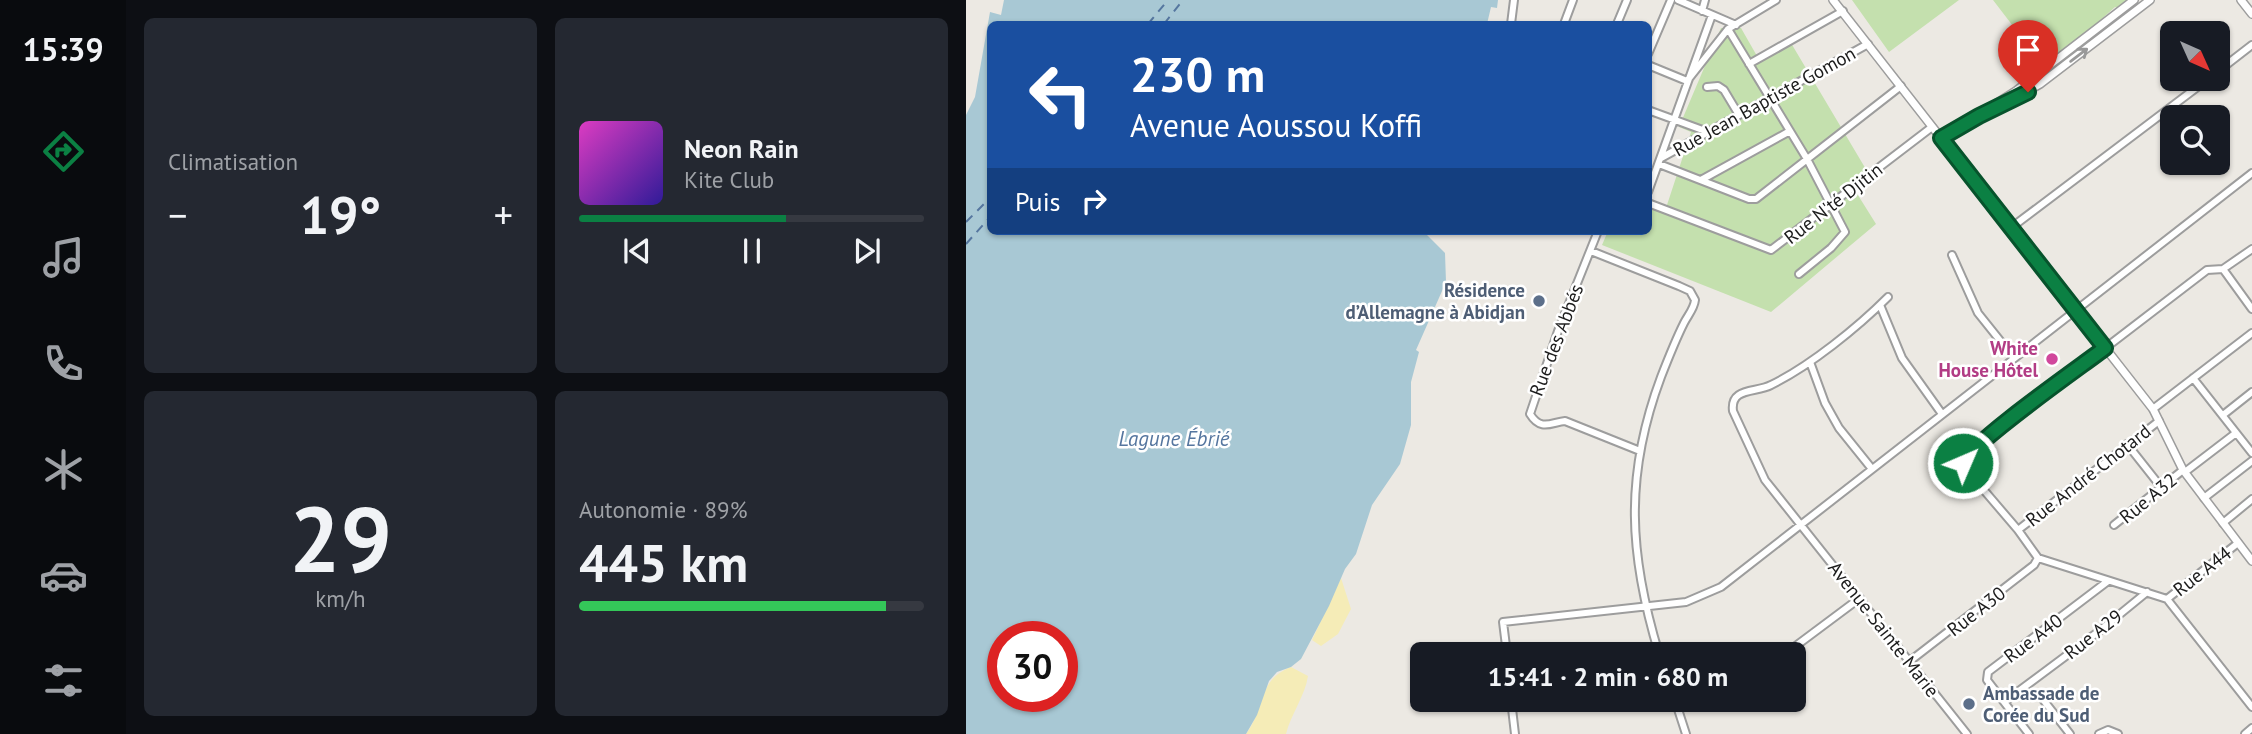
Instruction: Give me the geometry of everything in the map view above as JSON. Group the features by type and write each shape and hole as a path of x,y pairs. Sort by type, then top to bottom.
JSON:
{"street":[{"path":"1511,21 1514,0"},
{"path":"1565,21 1573,0"},
{"path":"1618,21 1627,0"},
{"path":"1652,45 1671,0"},
{"path":"1678,0 1736,25"},
{"path":"1702,11 1705,0"},
{"path":"1760,0 1765,7"},
{"path":"1687,80 1728,29 1776,0"},
{"path":"1833,0 2153,410 2184,471 2252,561"},
{"path":"1979,116 2016,91 2134,0"},
{"path":"1941,138 2040,85 2150,0"},
{"path":"2241,0 2252,14"},
{"path":"1749,64 1843,11"},
{"path":"1652,182 1712,15"},
{"path":"1728,29 1771,97 1846,232 1799,274"},
{"name":"Rue Jean Baptiste Gomon","path":"1660,161 1868,44"},
{"path":"2230,62 2252,45"},
{"path":"1652,67 1687,80"},
{"path":"1707,87 1718,86 1724,90 1739,115"},
{"path":"1660,161 1752,200 1901,86"},
{"path":"2012,227 2192,91"},
{"path":"1652,112 1708,132"},
{"name":"Rue N'té Djitin","path":"1652,205 1771,250 1932,127"},
{"path":"1701,180 1790,131"},
{"path":"1506,642 1503,622 1686,602 1721,587 2252,173"},
{"name":"Rue des Abbés","path":"1597,235 1558,331 1530,414 1544,424 1555,425 1564,421 1640,451"},
{"path":"2252,249 2223,269 2207,270 1997,431 1965,459 1965,468 2018,530 2038,558 2167,598 2252,707"},
{"path":"1591,251 1690,291 1696,299 1661,376 1640,451 1635,489 1634,518 1639,576 1656,642"},
{"path":"1952,256 1978,313 2014,358"},
{"path":"2223,269 2252,309"},
{"path":"1872,469 1839,428 1825,402 1810,362 1888,297"},
{"path":"1880,305 1902,358 1942,414"},
{"path":"2153,410 2252,333"},
{"name":"Avenue Sainte Marie","path":"1810,362 1763,388 1741,392 1732,404 1762,476 1967,734"},
{"path":"2193,378 2252,453"},
{"path":"2222,415 2252,392"},
{"name":"Rue André Chotard","path":"2018,530 2159,421"},
{"name":"Rue A32","path":"2114,525 2236,432"},
{"path":"2127,444 2161,487"},
{"path":"2204,498 2252,461"},
{"path":"2222,523 2252,499"},
{"name":"Rue A44","path":"2167,598 2238,543"},
{"name":"Rue A30","path":"1910,661 2034,565 2038,558"},
{"name":"Rue A40","path":"2004,702 1987,680 1988,672 2108,581"},
{"name":"Rue A29","path":"2004,702 2147,592"},
{"path":"1801,642 1860,598"},
{"path":"2041,697 2070,734"},
{"path":"2004,702 2029,734"},
{"path":"1512,712 1515,734"},
{"path":"1679,712 1686,734"},
{"path":"2245,734 2252,728"},
{"path":"2099,734 2108,730 2118,734"}],"green space":[{"path":"1852,0 1959,0 1889,52"},
{"path":"1993,0 2127,0 2042,64"},
{"path":"1721,28 1741,28 1757,56 1788,38 1867,171 1851,184 1876,224 1771,312 1602,245 1606,235 1652,235 1652,209 1665,211 1691,132 1679,127"}],"sand":[{"path":"1341,578 1351,609 1338,634 1321,646 1312,640"},
{"path":"1291,667 1308,676 1286,734 1246,734 1272,679"}],"water":[{"name":"Lagune Ébrié","path":"1004,0 1498,0 1497,8 1491,7 1488,21 988,21 990,12 1001,15"},
{"name":"Lagune Ébrié","path":"987,29 987,235 1427,235 1445,253 1446,282 1416,350 1419,352 1411,382 1411,425 1400,464 1372,505 1356,554 1345,569 1301,659 1291,667 1277,672 1269,681 1257,715 1246,734 966,734 966,115 975,97"}],"ferry route":[{"path":"1150,21 1168,0"},
{"path":"1166,21 1183,0"},
{"path":"966,222 987,201"},
{"path":"966,244 987,220"}],"place":[{"name":"Résidence d’Allemagne à Abidjan","path":"1539,301"},
{"name":"White House Hôtel","path":"2052,359"},
{"name":"Ambassade de Corée du Sud","path":"1969,704"}],"route":[{"path":"1963,463 1997,431 2105,348 1941,138 2028,92"}]}
